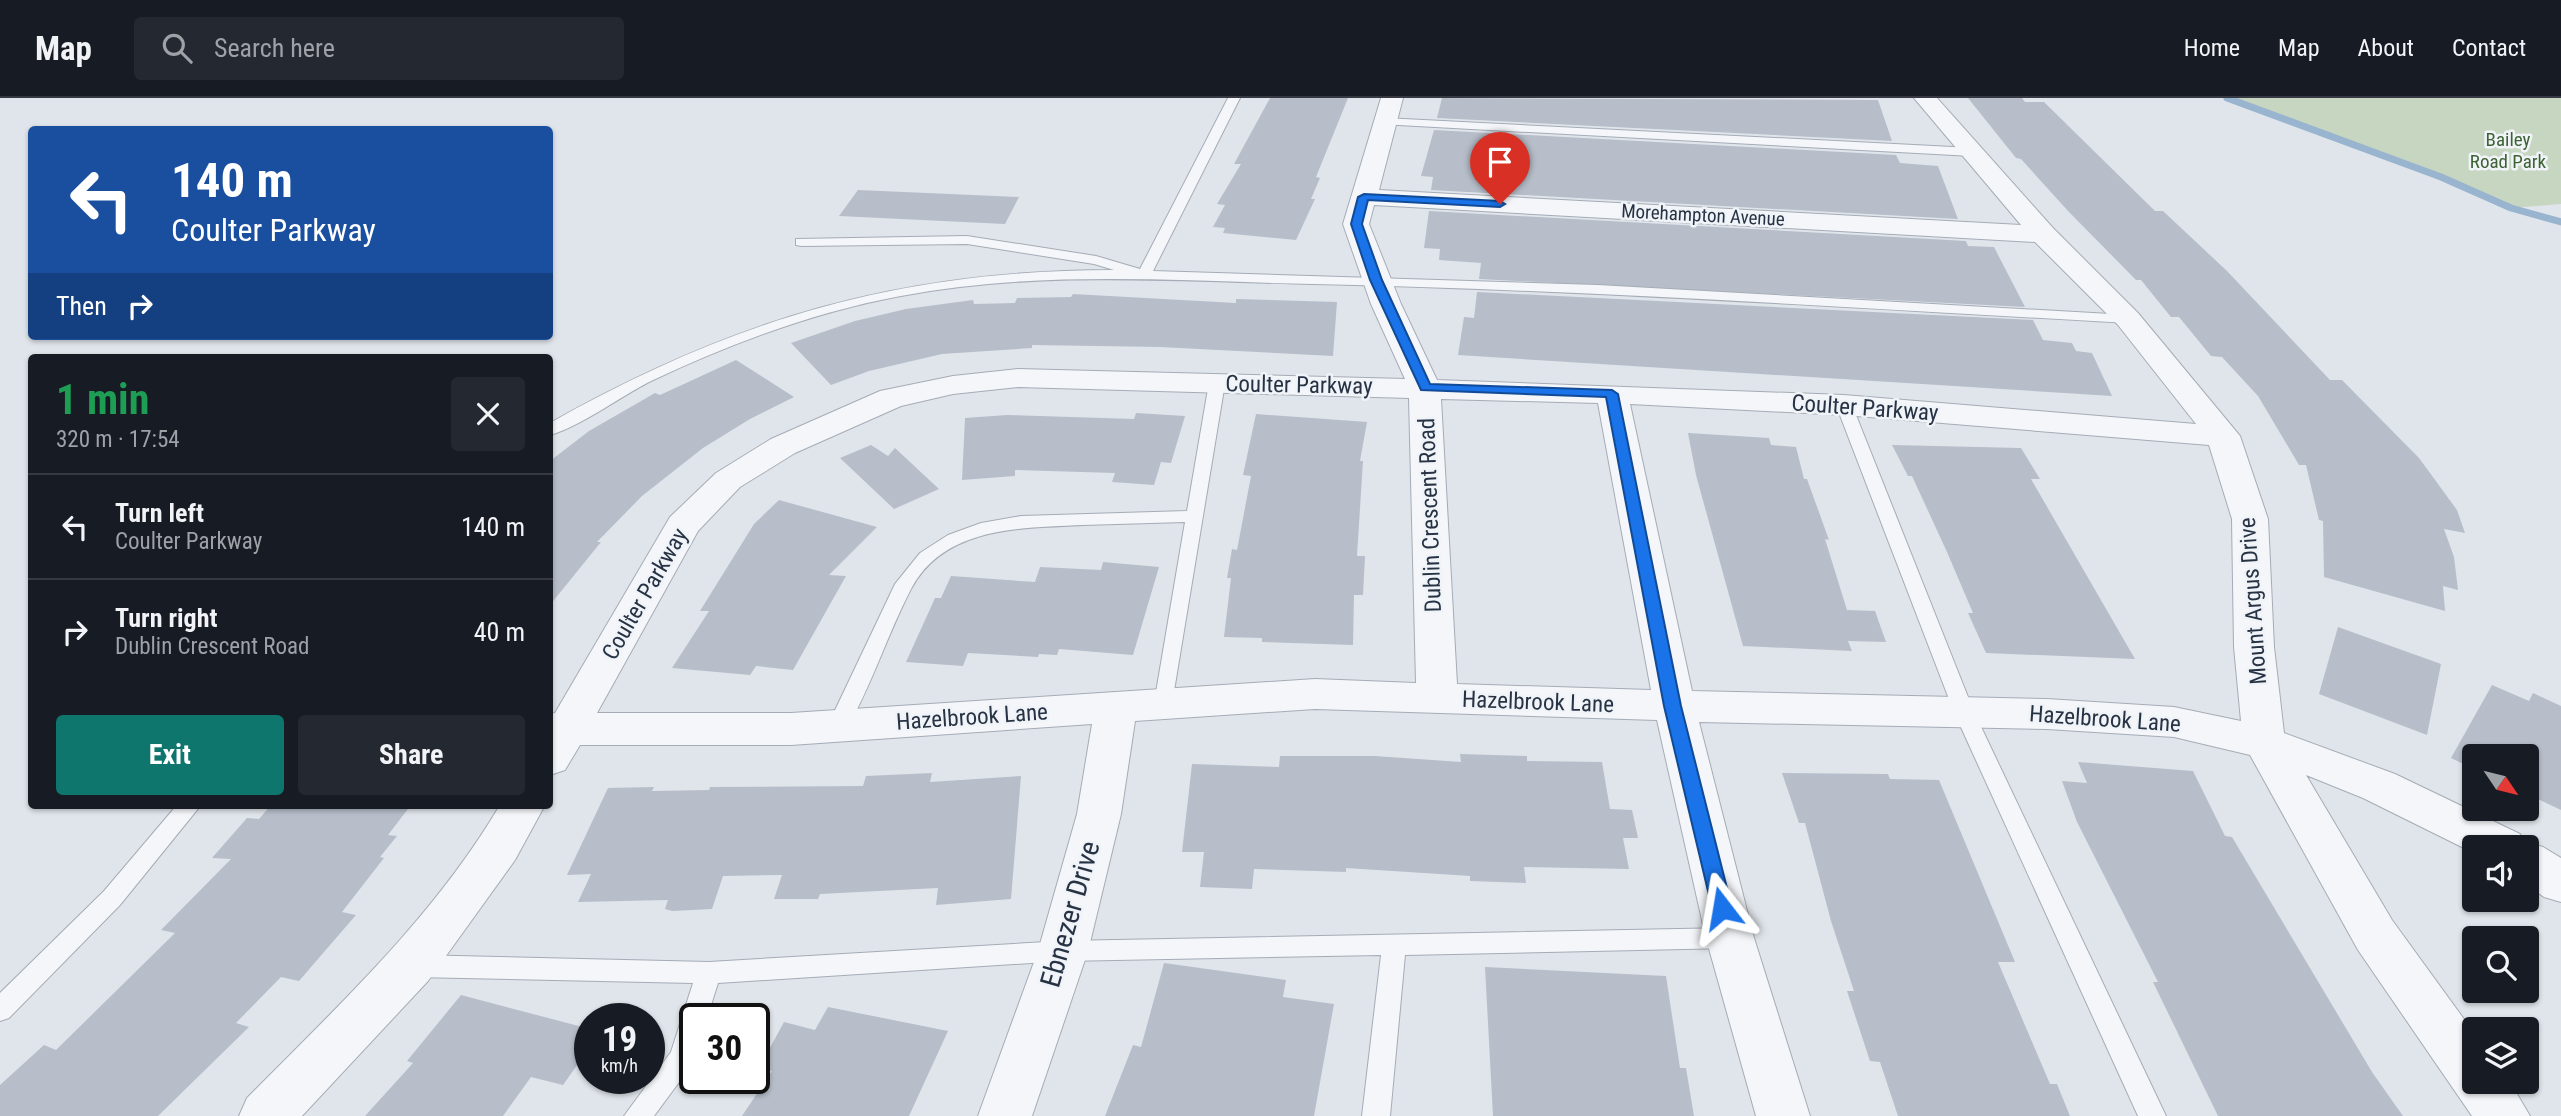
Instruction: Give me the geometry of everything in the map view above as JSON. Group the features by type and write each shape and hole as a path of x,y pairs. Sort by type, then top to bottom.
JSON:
{"street":[{"name":"Mount Argus Drive","path":"1924,98 2043,233 2128,319 2223,436 2250,519 2254,647 2264,742 2375,935 2462,1059"},
{"name":"Dublin Crescent Road","path":"1388,110 1356,224 1376,280 1425,388 1437,698"},
{"name":"Morehampton Avenue","path":"1364,197 2043,233"},
{"name":"Coulter Parkway","path":"555,740 683,525 728,480 783,446 891,398 953,385 1018,378 1612,394 1844,405 2223,436"},
{"path":"1612,394 1673,706 1730,938 1783,1116"},
{"name":"Hazelbrook Lane","path":"555,740 839,725 1315,694 1964,712 2174,722 2264,742 2379,786 2479,835"},
{"name":"Ebnezer Drive","path":"1005,1116 1063,951 1099,814 1116,708"},
{"path":"266,1116 410,966 499,847 521,809"},
{"path":"2539,868 2561,883"},
{"path":"2487,1094 2503,1116"}],"lane":[{"path":"1144,275 1234,98"},
{"path":"1388,110 1972,152"},
{"path":"801,243 967,240 1096,260 1144,275"},
{"path":"553,428 662,368 756,332 860,300 946,283 1014,275 1376,280 2128,319"},
{"path":"1164,704 1217,383"},
{"path":"1844,405 1964,712 2152,1116"},
{"path":"839,725 904,584 927,557 954,539 981,528 1021,522 1195,516"},
{"path":"0,1010 113,898 187,809"},
{"path":"410,966 709,973 1063,951 1730,938"},
{"path":"1376,1116 1394,945"},
{"path":"638,1116 682,1058 709,973"}],"green space":[{"name":"Bailey Road Park","path":"2227,98 2561,98 2561,204 2511,208 2441,177"}],"building":[{"path":"1270,98 1348,98 1316,177 1320,178 1311,199 1315,199 1296,240 1223,233 1225,228 1213,227 1225,205 1217,204 1241,164 1234,164"},
{"path":"1442,98 1878,100 1892,141 1437,118"},
{"path":"1968,98 2022,98 2025,102 2044,102 2155,211 2163,211 2227,271 2330,380 2342,380 2419,458 2457,510 2465,533 2444,529 2454,557 2458,590 2443,586 2445,611 2324,577 2323,521 2319,520 2306,465 2299,465 2258,396 2222,357 2211,356 2179,317 2171,317 2141,280 2136,280 2021,159 2016,158"},
{"path":"1434,130 1896,155 1900,163 1938,166 1958,219 1431,190 1433,177 1421,176"},
{"path":"858,190 1019,197 1005,224 839,216"},
{"path":"1429,211 1966,241 1968,246 1994,247 2025,307 1479,279 1481,263 1439,260 1440,249 1424,248"},
{"path":"1477,292 2033,320 2043,340 2072,343 2076,351 2092,353 2112,396 1458,355 1464,317 1474,318"},
{"path":"1073,294 1236,303 1236,299 1337,302 1333,356 1160,347 1032,345 1032,348 942,354 869,371 831,385 791,343 855,321 906,309 973,300 974,304 1015,303 1017,298 1071,297"},
{"path":"736,360 794,397 750,419 703,448 642,496 597,542 601,542 553,601 553,459 589,431 655,393 660,395"},
{"path":"1136,413 1185,416 1171,463 1161,462 1154,485 1112,482 1115,473 1015,470 1015,476 962,480 965,418 1007,415 1134,419"},
{"path":"1256,414 1367,422 1360,461 1363,461 1357,556 1365,556 1363,595 1354,595 1353,645 1262,642 1262,638 1224,637 1231,578 1227,578 1232,549 1237,550 1251,476 1243,475"},
{"path":"1688,433 1769,438 1771,445 1796,447 1804,479 1807,479 1829,540 1825,539 1847,610 1875,611 1886,642 1848,641 1852,651 1743,646 1696,475"},
{"path":"871,445 888,456 895,448 939,489 894,509 840,458"},
{"path":"1892,445 2021,448 2040,479 2031,479 2135,659 1986,653 1968,613 1973,613 1947,552 1912,476 1908,476"},
{"path":"779,500 877,527 829,575 846,576 793,670 756,666 750,675 672,668 709,611 700,611 754,524"},
{"path":"1103,562 1159,567 1133,655 1059,649 1057,655 1039,654 1038,657 968,653 963,666 906,662 935,598 941,598 951,576 1035,582 1040,567 1101,570"},
{"path":"2338,627 2441,664 2427,735 2319,694"},
{"path":"2492,685 2529,701 2533,693 2561,706 2561,810 2539,800 2539,744 2462,744 2462,763 2451,758"},
{"path":"1460,754 1527,756 1527,761 1602,762 1610,809 1632,810 1638,838 1623,838 1629,869 1524,867 1526,883 1470,881 1470,876 1346,868 1346,872 1254,869 1252,889 1200,887 1204,852 1182,852 1192,764 1279,767 1280,756 1375,756 1461,762"},
{"path":"2078,762 2193,771 2225,836 2232,837 2372,1072 2403,1116 2218,1116 2153,982 2158,982 2077,822 2062,781 2087,783"},
{"path":"932,773 930,782 1021,776 1011,899 936,905 938,888 820,894 818,899 774,899 782,875 723,876 712,909 672,911 665,909 668,900 578,902 591,874 567,875 608,788 654,787 652,791 709,790 710,787 863,786 866,776"},
{"path":"1782,773 1888,774 1890,779 1939,780 2015,962 1998,962 2050,1084 2057,1084 2070,1116 1898,1116 1880,1062 1870,1061 1847,991 1854,991 1831,921 1805,823 1799,823"},
{"path":"268,809 408,809 388,835 397,836 380,857 384,858 342,912 356,915 299,981 281,977 236,1023 249,1027 158,1116 0,1116 0,1085 44,1045 56,1050 175,933 161,930 231,859 212,858 247,818 259,819"},
{"path":"1164,963 1286,980 1283,997 1334,1004 1314,1116 1105,1116 1133,1045 1141,1047"},
{"path":"1485,967 1666,976 1680,1068 1686,1068 1694,1116 1493,1116"},
{"path":"461,995 574,1025 574,1070 563,1085 531,1077 503,1116 365,1116 413,1063 407,1061"},
{"path":"828,1007 948,1031 909,1116 742,1116 757,1094 770,1094 770,1048 784,1022 815,1030"}],"waterway":[{"path":"2227,98 2441,177 2511,208 2561,222"}],"route":[{"path":"1500,204 1364,197 1356,224 1386,304 1425,388 1612,394 1673,706 1722,908"}]}
